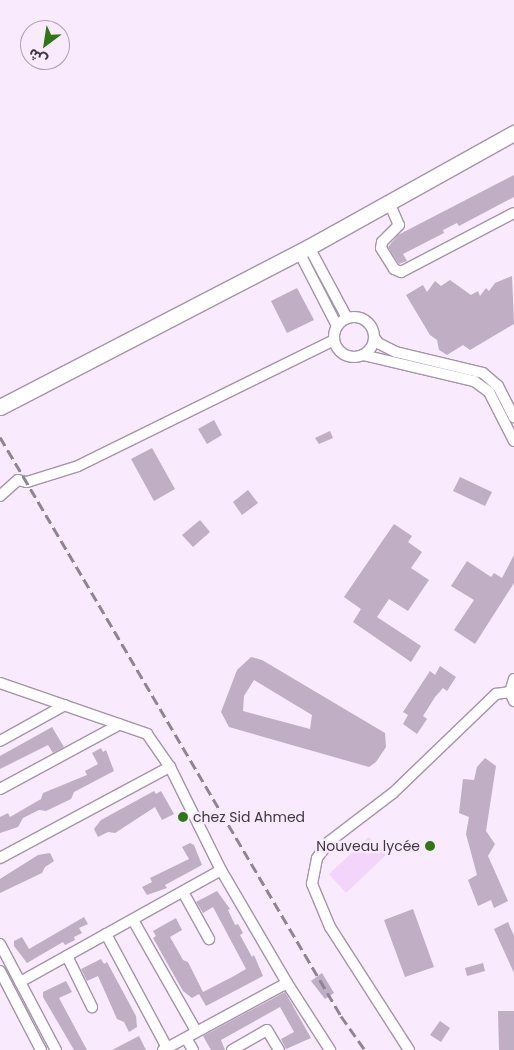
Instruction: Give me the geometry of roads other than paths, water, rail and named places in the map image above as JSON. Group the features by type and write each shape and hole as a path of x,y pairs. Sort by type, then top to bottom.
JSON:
{"main road":[{"path":"0,407 304,249 514,133"}],"street":[{"path":"389,202 399,225 387,236 381,248 394,269 400,272 514,213"},
{"path":"304,249 347,318"},
{"path":"304,249 337,326 334,340 345,355 363,355 474,381 489,392 514,441"},
{"path":"337,326 347,318 366,320 378,343 396,352 483,373 498,386 514,417"},
{"path":"363,355 371,348 374,337"},
{"path":"0,496 18,480 26,482 78,466 334,340"},
{"path":"406,1048 330,927 312,884 317,858 330,841 393,793 496,694 512,696 514,679"},
{"path":"0,683 147,734 170,767 221,870 330,1050"},
{"path":"0,742 65,705"},
{"path":"0,789 120,724"},
{"path":"0,858 170,767"},
{"path":"20,982 221,870"},
{"path":"183,892 209,939"},
{"path":"133,920 196,1032"},
{"path":"106,934 165,1049 288,983"},
{"path":"0,944 56,1050"},
{"path":"67,956 92,1007"},
{"path":"0,971 41,1050"},
{"path":"232,1050 267,1030 279,1050"},
{"path":"186,1038 193,1050"}],"railway":[{"path":"0,437 341,1016 365,1050"}],"place":[{"name":"chez Sid Ahmed","path":"183,817"},
{"name":"Nouveau lycée","path":"430,846"}]}
